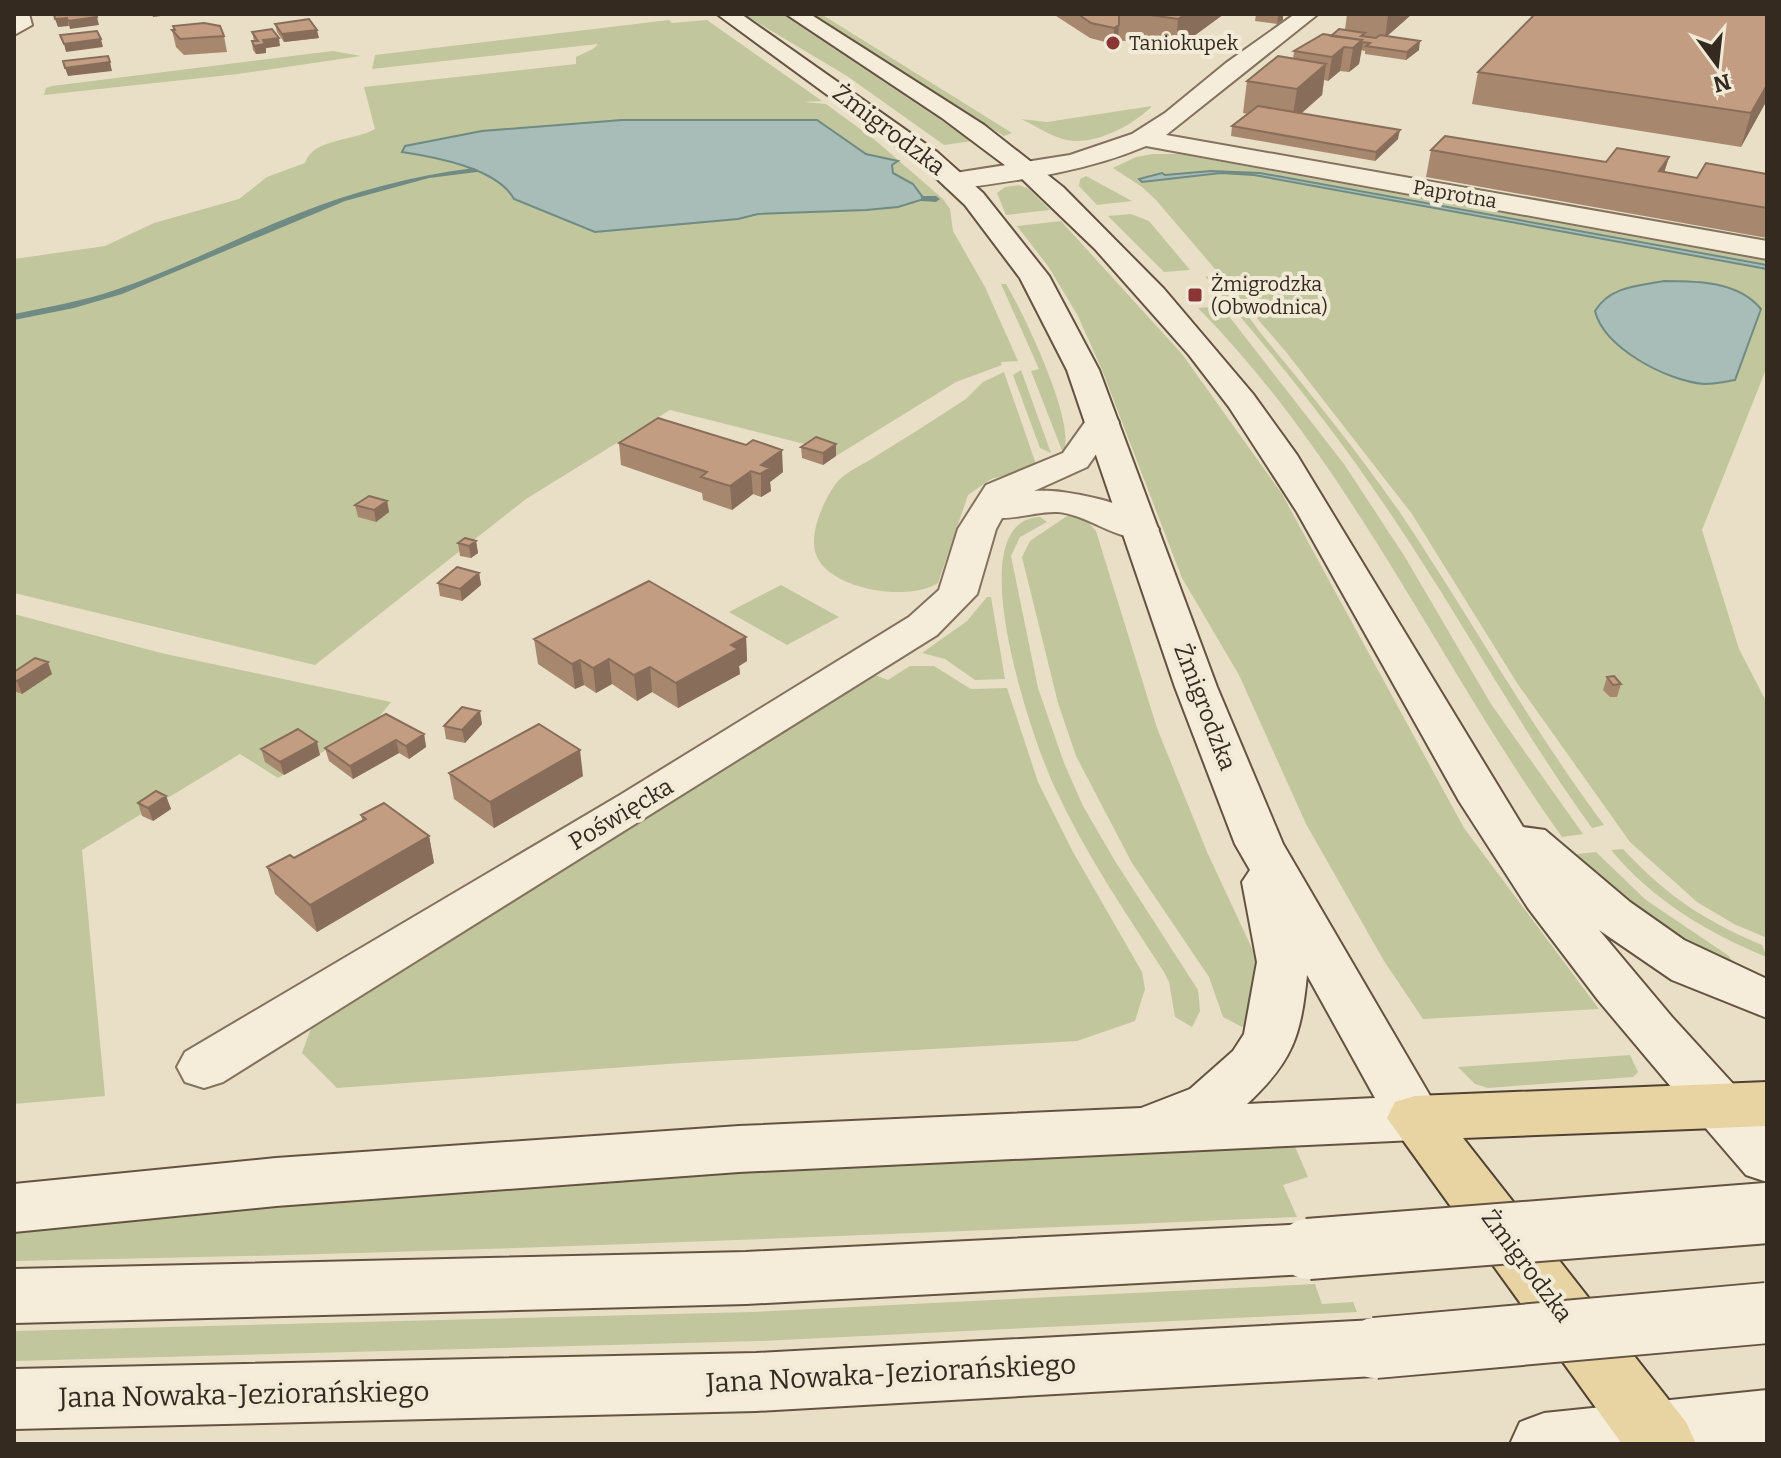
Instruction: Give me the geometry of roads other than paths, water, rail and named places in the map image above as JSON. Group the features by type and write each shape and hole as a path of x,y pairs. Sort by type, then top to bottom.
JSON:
{"main road":[{"path":"1415,1118 1744,1106"},
{"name":"Żmigrodzka","path":"1415,1118 1658,1439"}],"street":[{"path":"14,29 21,25 19,14"},
{"name":"Żmigrodzka","path":"727,14 874,116 955,181 992,220 1034,276 1062,325 1102,422 1196,687 1259,844 1415,1118"},
{"name":"Żmigrodzka","path":"796,14 991,141 1028,171 1079,219 1191,338 1286,462 1482,801 1560,916 1744,1106 1767,1159"},
{"name":"Paprotna","path":"955,181 1028,171 1087,157 1143,138 1175,118 1224,75 1308,14"},
{"name":"Paprotna","path":"1143,138 1767,250"},
{"name":"Paprotna","path":"991,141 1087,157"},
{"name":"Poświęcka","path":"204,1067 556,854 923,626 957,594 983,514 999,493 1075,460 1102,422"},
{"path":"983,514 1026,501 1055,499 1087,507 1140,529"},
{"path":"1482,801 1631,930 1669,955 1767,999"},
{"path":"1133,1132 1210,1104 1252,1066 1270,1039 1276,1018 1283,962 1259,844"},
{"path":"14,1208 276,1182 723,1150 1415,1118"},
{"path":"14,1296 746,1278 1308,1249 1767,1213"},
{"name":"Jana Nowaka-Jeziorańskiego","path":"14,1399 756,1382 1375,1348 1767,1313"},
{"path":"1544,1444 1658,1439 1767,1420"}],"water":[{"path":"622,120 817,120 866,154 898,161 892,165 893,173 913,184 924,199 898,207 758,214 738,219 595,232 514,199 506,188 480,172 447,161 402,152 405,146 482,131"},
{"path":"1211,171 1260,173 1767,265 1767,269 1254,175 1221,173 1142,182 1139,179 1162,173"},
{"path":"1664,281 1716,284 1741,293 1761,309 1735,380 1704,384 1673,377 1624,350 1601,325 1595,311 1608,296 1625,288"}],"waterway":[{"path":"14,317 119,292 300,216 385,186 474,170"},
{"path":"924,199 936,199"}],"place":[{"name":"Taniokupek","path":"1113,43"},
{"name":"Żmigrodzka (Obwodnica)","path":"1195,295"}]}
